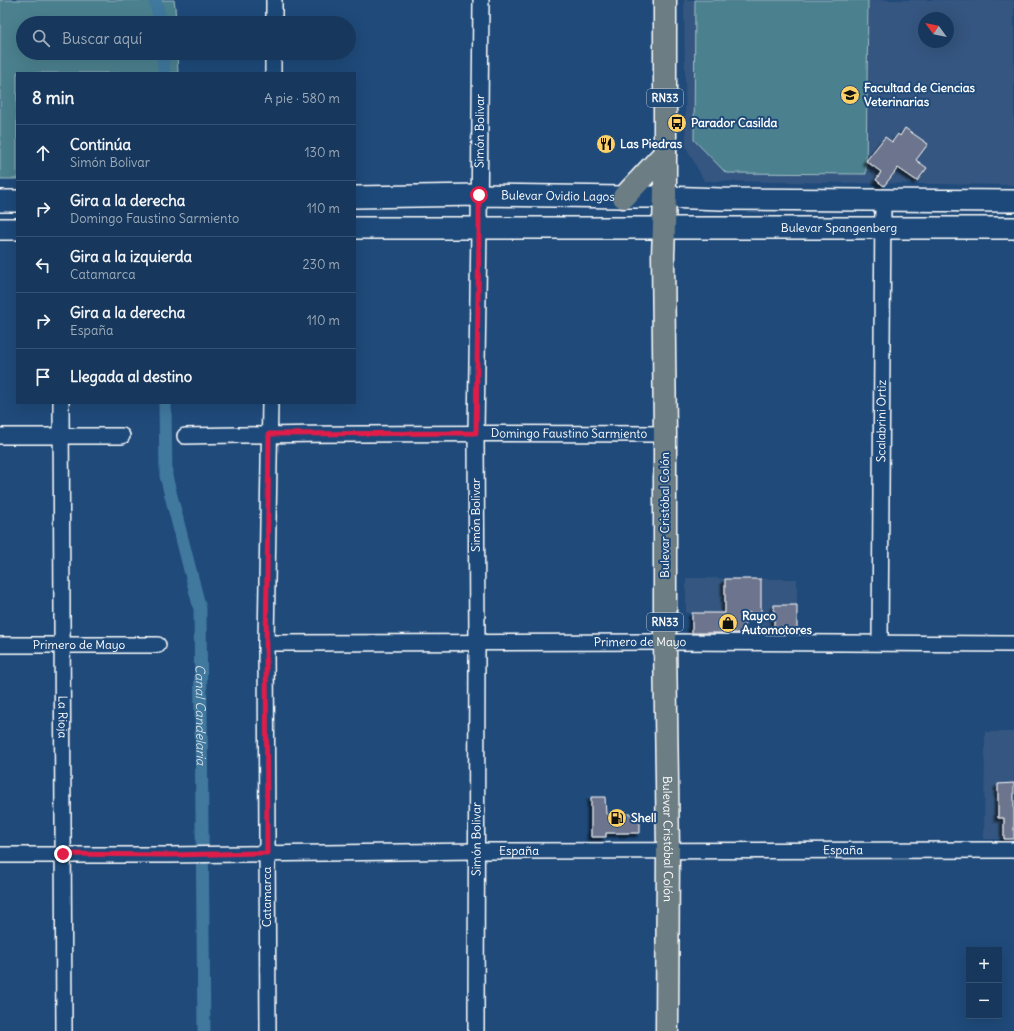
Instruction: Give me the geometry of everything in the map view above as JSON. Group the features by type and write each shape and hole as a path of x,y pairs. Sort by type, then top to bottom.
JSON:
{"highway":[{"name":"Bulevar Cristóbal Colón","path":"665,0 665,228 663,255 665,642 668,851 667,1031"},
{"path":"624,198 665,153"}],"main road":[{"name":"Bulevar Ovidio Lagos","path":"356,197 479,195 624,198 665,197"},
{"path":"665,197 721,199 1014,201"},
{"path":"0,201 16,201"},
{"path":"356,228 665,228"},
{"name":"Bulevar Spangenberg","path":"665,228 1014,228"},
{"path":"0,229 16,229"}],"street":[{"path":"274,0 274,16"},
{"name":"Simón Bolivar","path":"476,1031 476,433 480,0"},
{"path":"273,60 273,72"},
{"name":"Scalabrini Ortiz","path":"880,643 883,200"},
{"name":"La Rioja","path":"60,404 64,1031"},
{"name":"Catamarca","path":"268,1031 266,644 270,404"},
{"name":"Domingo Faustino Sarmiento","path":"185,436 476,433 665,434"},
{"path":"0,436 122,436"},
{"name":"Primero de Mayo","path":"266,644 665,642 1014,644"},
{"name":"Primero de Mayo","path":"0,645 158,645"},
{"name":"España","path":"0,855 169,855 477,851 1014,850"}],"shaded area":[{"name":"Facultad de Ciencias Veterinarias","path":"684,0 1014,0 1014,185 704,181 686,147"},
{"path":"686,578 797,579 797,633 761,633 760,613 686,613"},
{"path":"985,732 1014,732 1014,839 984,839"}],"green space":[{"path":"0,0 174,0 176,16 16,16 16,60 177,60 178,72 16,72 16,179 0,179"},
{"path":"695,0 868,0 866,174 726,173 694,140"}],"building":[{"path":"905,128 928,144 916,160 927,168 917,181 898,168 884,186 876,180 881,172 866,161 885,137 892,142 898,134 900,136"},
{"path":"725,579 761,579 761,613 745,613 745,633 692,633 692,613 725,613"},
{"path":"774,605 797,605 797,630 774,630"},
{"path":"1014,783 1014,839 1004,839 1004,818 998,818 998,784"},
{"path":"591,797 605,797 606,814 640,814 640,833 606,833 606,837 591,837"}],"waterway":[{"name":"Canal Candelaria","path":"155,0 159,16"},
{"name":"Canal Candelaria","path":"163,60 164,72"},
{"name":"Canal Candelaria","path":"165,404 166,476 200,609 204,1031"}],"place":[{"name":"Facultad de Ciencias Veterinarias","path":"850,95"},
{"name":"Parador Casilda","path":"677,123"},
{"name":"Las Piedras","path":"606,144"},
{"name":"Rayco Automotores","path":"728,623"},
{"name":"Shell","path":"617,818"}],"route":[{"path":"63,854 169,855 267,853 266,644 269,434 476,433 479,195"}]}
